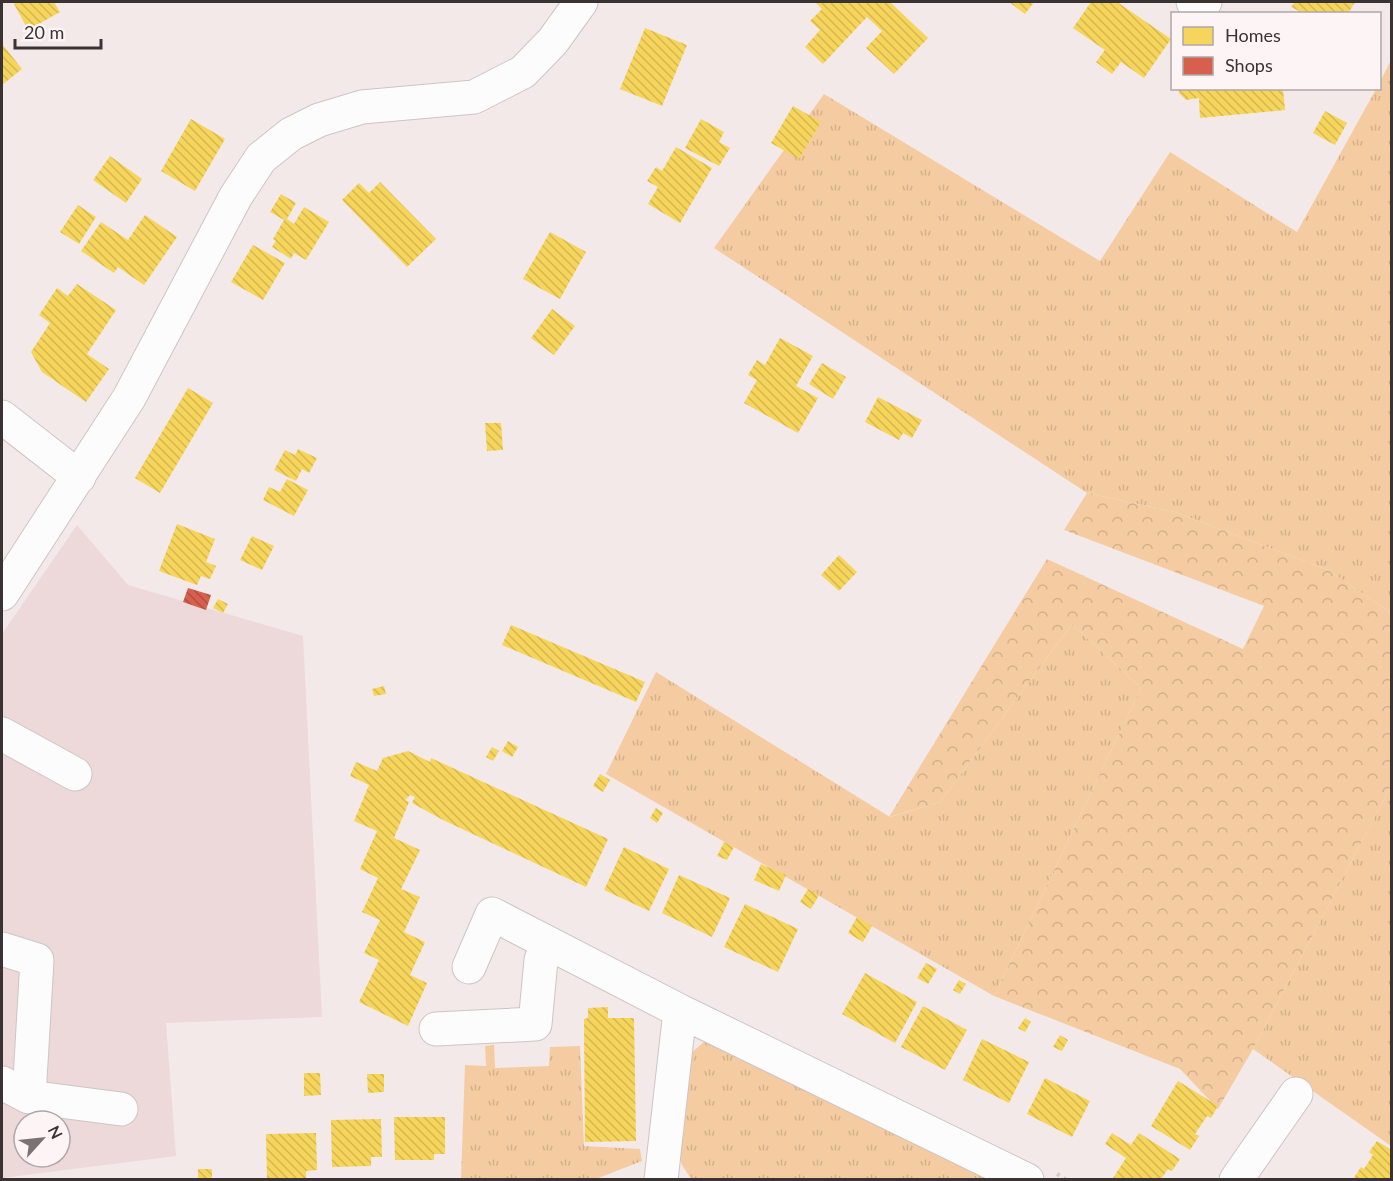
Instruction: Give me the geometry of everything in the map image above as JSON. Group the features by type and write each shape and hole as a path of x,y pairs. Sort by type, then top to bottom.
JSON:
{"street":[{"path":"2,594 129,398 236,196 261,158 291,134 319,120 362,107 474,97 523,72 553,41 581,2"},
{"path":"1193,2 1202,6 1205,2"},
{"path":"2,417 79,477"},
{"path":"2,734 75,774"},
{"path":"469,967 492,914 680,1011 1027,1179"},
{"path":"436,1029 535,1024 541,960 548,943"},
{"path":"2,949 37,960 15,1090 121,1109"},
{"path":"662,1179 680,1011"},
{"path":"1236,1179 1296,1094"}],"shaded area":[{"path":"77,525 128,585 303,636 322,1017 166,1023 176,1156 2,1178 2,634"}],"green space":[{"path":"1391,60 1391,613 1328,570 1175,512 1087,493 714,248 824,94 1100,261 1170,152 1297,232 1375,90 1381,90 1381,80"},
{"path":"1087,493 1175,512 1328,570 1391,613 1391,786 1253,1049 1218,1109 1180,1069 994,996 1141,688 1072,624 940,802 889,817 1047,559 1243,649 1264,606 1064,530"},
{"path":"1072,624 1141,688 994,996 606,774 656,672 890,817 940,802"},
{"path":"1391,786 1391,1146 1253,1049"},
{"path":"705,1041 996,1179 691,1179 678,1153 690,1054"},
{"path":"494,1045 495,1068 549,1066 550,1047 580,1046 584,1146 640,1149 642,1161 596,1179 461,1179 465,1065 486,1066 485,1046"}],"building: Homes":[{"path":"13,2 54,2 60,12 28,30"},
{"path":"815,2 890,2 928,38 894,74 866,48 882,31 867,17 823,64 805,47 820,30 810,21 822,9"},
{"path":"1009,2 1034,2 1025,14"},
{"path":"1091,2 1117,2 1171,39 1144,78 1121,62 1112,74 1096,62 1105,50 1073,28"},
{"path":"1295,2 1355,2 1349,12 1298,12 1291,7"},
{"path":"645,28 687,45 662,106 620,89"},
{"path":"2,44 22,69 2,85"},
{"path":"1179,90 1283,90 1285,110 1200,118 1199,98 1186,100"},
{"path":"793,106 821,122 799,159 771,143"},
{"path":"1325,111 1347,123 1335,145 1313,133"},
{"path":"191,119 225,139 195,191 161,171"},
{"path":"701,119 724,132 719,142 730,148 719,166 685,148"},
{"path":"676,147 712,168 680,223 648,204 658,187 647,181 656,167 662,171"},
{"path":"110,156 142,179 126,203 93,180"},
{"path":"380,182 436,239 407,267 342,200 359,183 369,193"},
{"path":"281,194 296,203 287,219 294,224 304,207 329,222 306,260 294,253 291,259 272,247 276,241 273,239 284,220 270,212"},
{"path":"78,205 96,217 79,244 60,232"},
{"path":"145,215 177,237 144,285 118,267 114,273 81,251 101,222 128,240"},
{"path":"550,232 586,252 560,299 523,279"},
{"path":"253,245 285,263 263,300 231,282"},
{"path":"77,284 116,310 87,354 109,369 86,402 42,372 31,352 50,323 39,315 57,288 68,296"},
{"path":"552,309 575,326 554,355 531,338"},
{"path":"780,338 813,356 796,386 818,398 798,433 744,403 757,380 748,375 757,360 765,365"},
{"path":"822,363 846,377 833,399 809,384"},
{"path":"188,388 213,403 160,493 135,478"},
{"path":"878,397 922,420 912,438 903,433 899,440 865,422"},
{"path":"485,423 501,423 503,450 487,451"},
{"path":"298,449 317,458 309,473 302,469 296,481 274,470 285,450 295,455"},
{"path":"287,479 308,490 294,516 263,500 269,487 280,492"},
{"path":"177,524 215,539 206,562 216,566 210,579 201,576 197,585 159,571"},
{"path":"252,536 274,546 262,570 240,560"},
{"path":"839,555 857,572 839,591 821,575"},
{"path":"218,599 228,604 223,613 213,608"},
{"path":"511,625 645,682 636,702 502,645"},
{"path":"384,686 386,694 374,696 372,689"},
{"path":"508,741 518,747 512,757 502,751"},
{"path":"492,747 499,751 493,761 486,757"},
{"path":"408,751 430,762 431,758 608,839 586,887 443,820 412,803 415,797 410,795 405,800 409,802 394,838 420,850 401,889 420,897 404,932 425,942 410,975 427,983 408,1026 359,1002 379,960 364,953 380,920 362,912 378,878 360,869 377,831 354,821 369,785 350,776 356,762 377,771 383,758"},
{"path":"600,774 610,780 603,792 593,786"},
{"path":"656,808 663,813 657,823 650,818"},
{"path":"724,842 734,847 727,860 717,856"},
{"path":"624,847 669,869 649,911 604,890"},
{"path":"761,864 786,875 779,891 754,880"},
{"path":"679,875 730,898 712,937 662,913"},
{"path":"808,889 819,895 811,909 800,902"},
{"path":"745,904 798,929 778,972 724,947"},
{"path":"857,917 872,926 863,942 848,933"},
{"path":"926,963 937,969 928,984 917,978"},
{"path":"865,973 917,1002 895,1043 842,1014"},
{"path":"959,980 966,984 960,994 953,990"},
{"path":"923,1006 967,1030 945,1070 901,1047"},
{"path":"608,1007 608,1018 634,1018 636,1141 585,1142 584,1019 588,1018 588,1008"},
{"path":"1025,1018 1031,1022 1025,1032 1018,1028"},
{"path":"1060,1035 1068,1040 1062,1051 1053,1047"},
{"path":"982,1039 1029,1062 1009,1103 963,1080"},
{"path":"304,1073 320,1073 321,1095 304,1096"},
{"path":"367,1074 384,1074 384,1092 368,1093"},
{"path":"1045,1078 1090,1101 1072,1137 1027,1114"},
{"path":"1178,1081 1218,1106 1211,1118 1207,1116 1195,1134 1199,1136 1190,1150 1151,1126"},
{"path":"394,1117 445,1117 445,1154 434,1154 434,1160 395,1160"},
{"path":"381,1119 382,1157 371,1157 371,1166 332,1167 331,1120"},
{"path":"316,1133 317,1170 306,1171 306,1179 267,1179 266,1134"},
{"path":"1112,1133 1131,1145 1139,1133 1180,1159 1172,1171 1168,1169 1161,1179 1115,1179 1113,1178 1126,1158 1105,1144"},
{"path":"1377,1141 1392,1150 1392,1179 1353,1179 1361,1167 1364,1169 1373,1155 1369,1152"},
{"path":"198,1169 212,1169 212,1179 198,1179"}],"building: Shops":[{"path":"188,588 211,595 206,610 183,602"}]}
